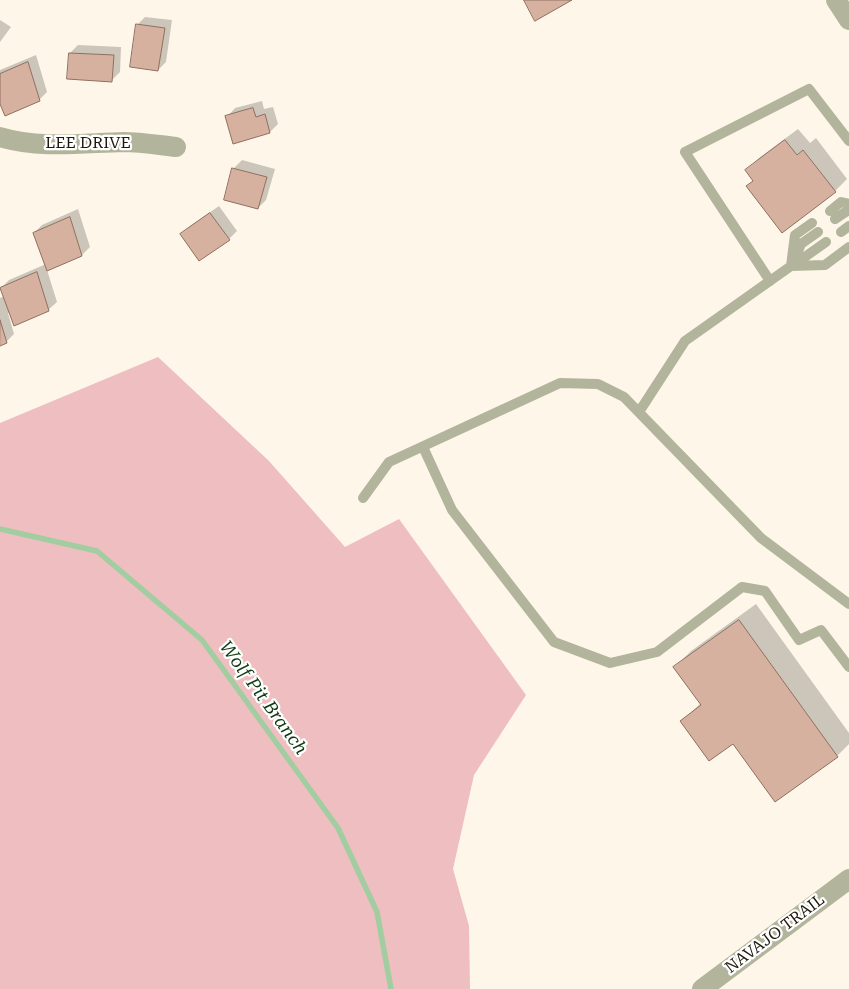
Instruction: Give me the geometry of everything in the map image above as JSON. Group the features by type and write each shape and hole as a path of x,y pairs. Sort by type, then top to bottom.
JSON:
{"street":[{"path":"836,0 849,20"},
{"name":"LEE DRIVE","path":"0,137 15,142 61,145 144,143 176,147"},
{"name":"NAVAJO TRAIL","path":"702,989 849,879"}],"lane":[{"path":"770,281 686,152 809,90 849,141"},
{"path":"849,204 841,202 832,215 849,211"},
{"path":"791,266 801,244 815,228"},
{"path":"639,412 685,341 826,242"},
{"path":"791,266 825,265 849,246"},
{"path":"363,498 389,462 560,383 598,384 624,397 761,538 849,604"},
{"path":"423,447 452,510 554,642 610,663 657,652 742,586 765,591 798,640 821,630 849,667"}],"shaded area":[{"path":"158,357 269,461 345,547 399,519 526,695 474,775 453,869 469,926 470,989 0,989 0,423"}],"building":[{"path":"524,0 572,0 535,21"},
{"path":"136,24 165,28 158,71 130,67"},
{"path":"69,53 114,55 112,82 67,79"},
{"path":"28,62 40,101 5,116 0,104 0,74"},
{"path":"253,108 256,117 265,114 270,133 233,144 225,116"},
{"path":"785,140 797,155 803,150 836,192 782,233 746,186 753,181 745,170"},
{"path":"232,168 267,177 258,209 224,200"},
{"path":"210,213 230,240 199,261 180,234"},
{"path":"70,217 82,256 47,271 33,233"},
{"path":"37,272 49,311 14,326 0,288"},
{"path":"0,320 7,343 0,346"},
{"path":"739,620 838,757 775,802 733,744 709,761 680,721 701,705 673,667"}],"waterway":[{"name":"Wolf Pit Branch","path":"0,529 97,551 202,640 338,828 377,912 391,989"}]}
